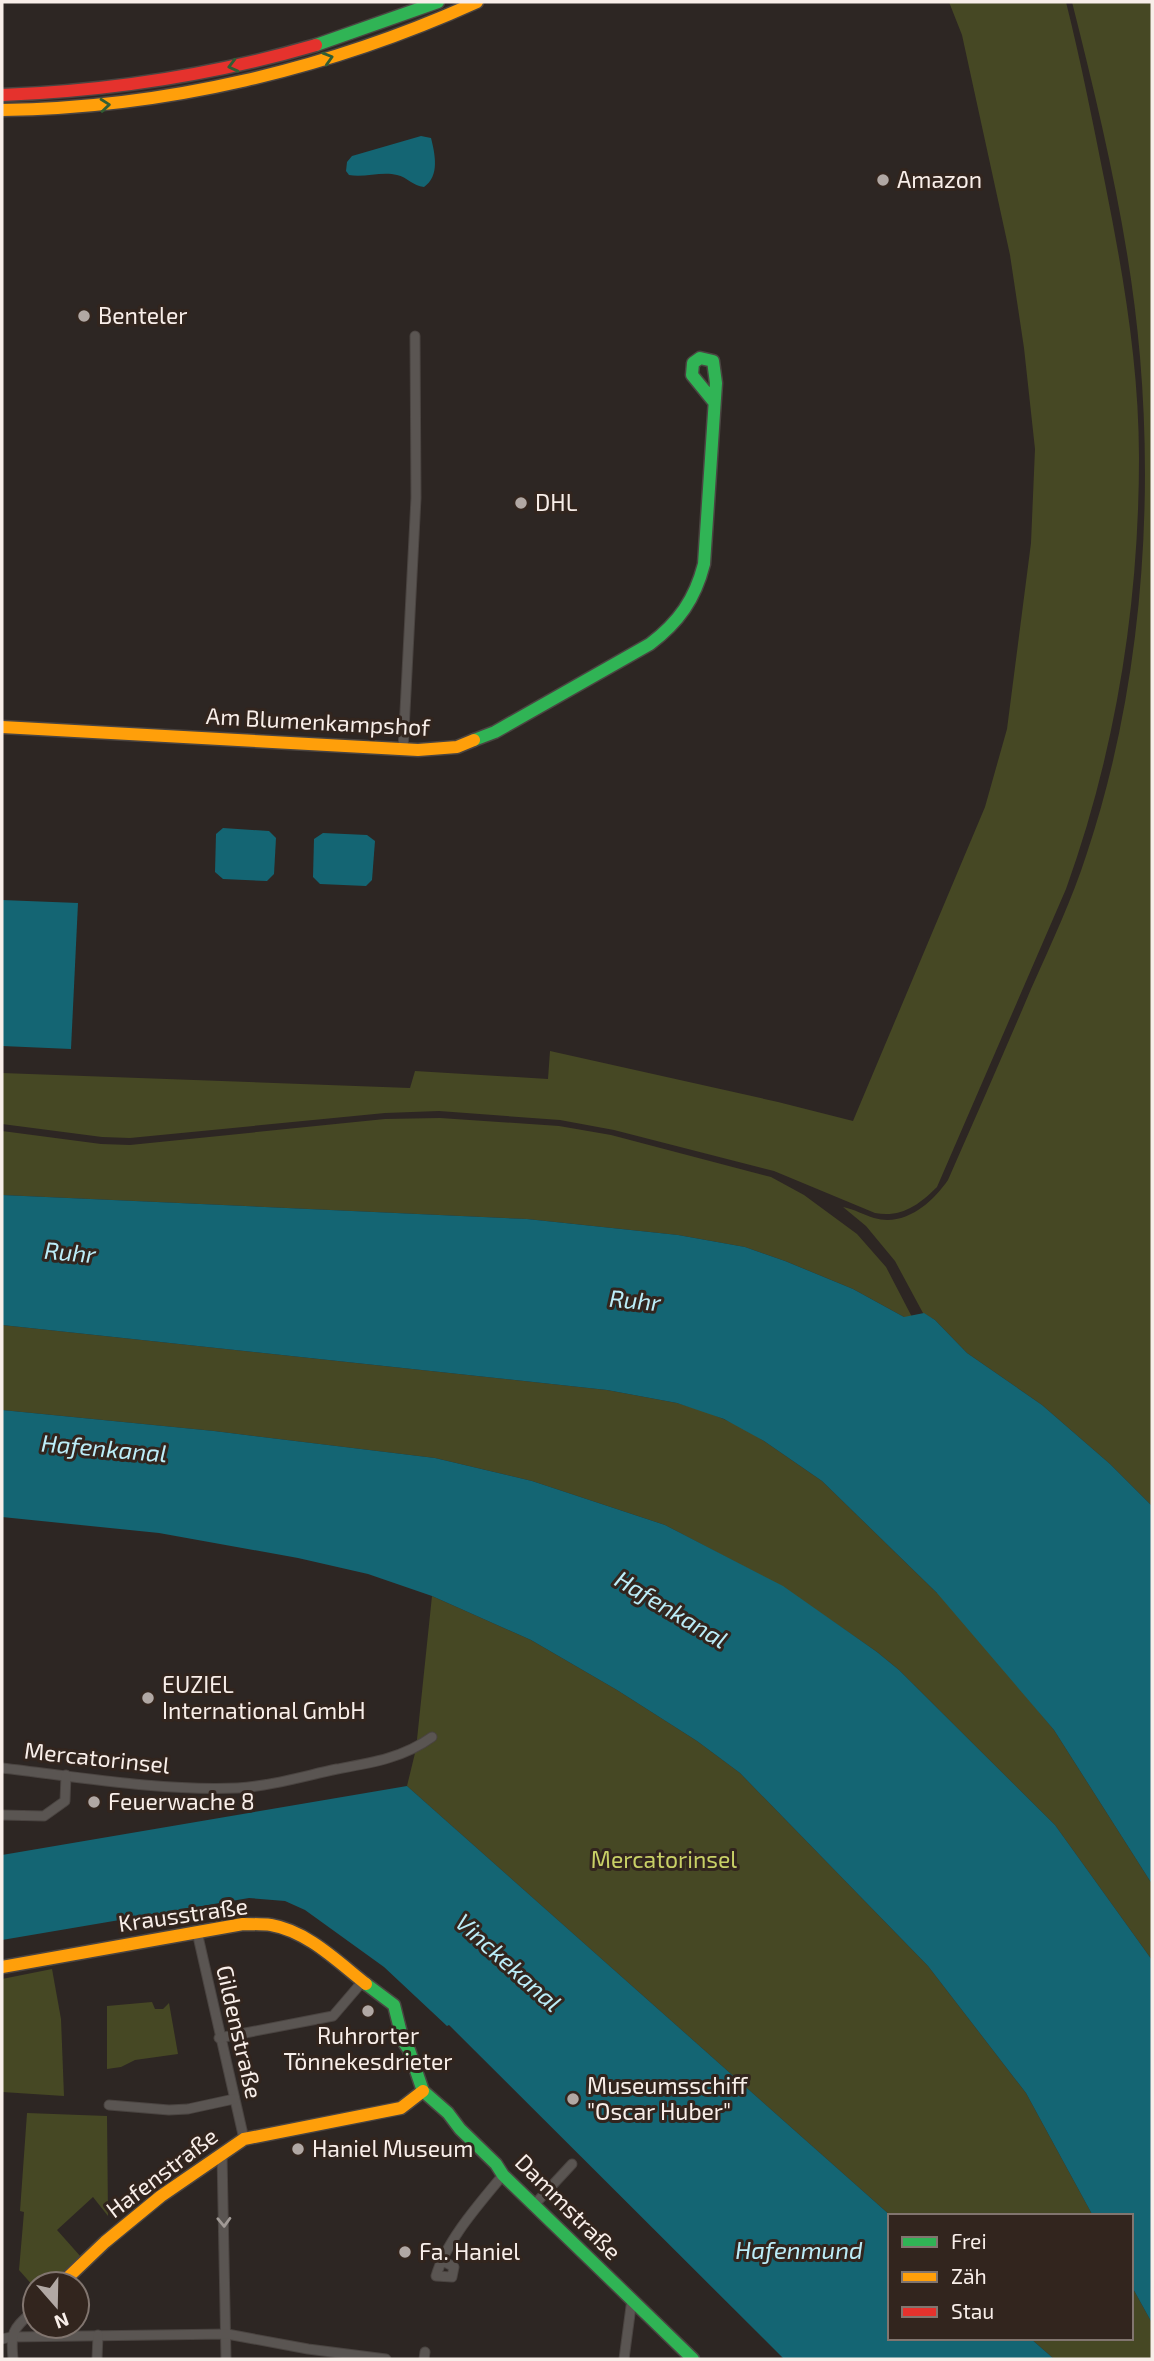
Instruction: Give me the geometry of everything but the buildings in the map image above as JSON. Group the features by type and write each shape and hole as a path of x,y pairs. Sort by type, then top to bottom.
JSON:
{"main road":[{"path":"2,94 38,94 129,86 207,72 371,29 438,2"},
{"path":"2,110 37,111 130,102 211,89 376,43 477,2"},
{"name":"Am Blumenkampshof","path":"2,727 403,750 457,747 495,732 650,644 685,612 696,590 704,564 716,372 713,361 704,357 697,358 693,363 692,375 714,402"},
{"name":"Krausstraße","path":"2,1967 243,1924 270,1925 286,1929 316,1945 394,2005 403,2040 410,2050 421,2085"},
{"name":"Hafenstraße","path":"76,2270 161,2196 244,2139 401,2108 421,2085"},
{"name":"Dammstraße","path":"421,2085 496,2164 503,2175 693,2359"}],"street":[{"path":"403,750 416,498 415,336"},
{"name":"Mercatorinsel","path":"2,1768 177,1786 240,1787 276,1783 389,1759 416,1749 432,1737"},
{"path":"2,1815 44,1816 65,1801 66,1775"},
{"name":"Gildenstraße","path":"197,1932 244,2139"},
{"path":"219,2038 333,2016 363,1981"},
{"path":"108,2105 169,2110 188,2109 234,2099"},
{"path":"222,2154 226,2359"},
{"path":"534,2205 572,2164"},
{"path":"441,2260 480,2202 503,2175"},
{"path":"624,2359 632,2299"},
{"path":"6,2338 21,2322"},
{"path":"6,2338 227,2334 308,2354 386,2359"},
{"path":"97,2335 97,2359"},
{"path":"6,2338 13,2359"}],"green space":[{"path":"949,2 1066,2 1124,285 1136,388 1139,457 1135,567 1129,622 1111,730 1098,784 1066,889 937,1187 909,1209 893,1214 875,1213 774,1171 614,1130 560,1120 439,1111 385,1113 130,1138 2,1124 2,1073 410,1088 415,1071 548,1079 550,1051 853,1121 985,807 1007,729 1031,543 1035,449 1010,255 962,35"},
{"path":"1072,2 1152,2 1152,1506 1110,1464 1042,1405 967,1353 935,1320 923,1313 895,1261 866,1226 843,1207 874,1218 896,1219 926,1205 948,1180 1075,888 1105,794 1119,733 1138,608 1145,481 1144,419 1135,312 1122,223 1104,133"},
{"path":"440,1118 559,1126 611,1135 771,1177 804,1195 857,1234 886,1267 912,1317 904,1317 853,1289 785,1261 745,1247 678,1235 527,1219 2,1195 2,1131 101,1144 130,1145 385,1119"},
{"path":"2,1325 607,1390 677,1403 738,1425 822,1481 940,1593 1054,1730 1152,1884 1152,1960 1055,1825 899,1670 783,1587 665,1525 532,1481 435,1458 214,1431 2,1410"},
{"name":"Mercatorinsel","path":"432,1596 531,1640 697,1741 740,1773 928,1966 1026,2093 1092,2214 889,2214 407,1786 416,1749"},
{"path":"52,1969 61,2019 64,2096 2,2092 2,1979"},
{"path":"152,2002 155,2009 163,2009 169,2003 178,2054 135,2060 121,2067 107,2069 107,2006"},
{"path":"27,2113 107,2116 108,2216 93,2197 57,2230 81,2257 67,2270 21,2270 21,2272 19,2270 24,2212 20,2211"},
{"path":"1133,2289 1152,2323 1152,2359 1054,2359 1032,2340 1133,2340"}],"water":[{"path":"421,136 431,138 435,158 432,177 424,187 397,175 355,176 346,171 347,162 352,156"},
{"path":"223,828 269,831 276,838 274,874 267,881 223,879 215,872 216,834"},
{"path":"323,833 367,835 375,841 372,880 366,886 320,884 313,877 314,839"},
{"path":"2,900 78,903 71,1049 2,1046"},
{"name":"Ruhr","path":"2,1195 527,1219 678,1235 745,1247 785,1261 853,1289 904,1317 924,1313 935,1320 967,1353 1042,1405 1110,1464 1152,1506 1152,1884 1054,1730 937,1593 822,1481 764,1441 724,1419 677,1403 607,1390 2,1325"},
{"name":"Hafenkanal","path":"2,1410 214,1431 435,1458 532,1481 665,1525 783,1586 899,1670 1055,1825 1152,1960 1152,2323 1133,2289 1133,2214 1092,2214 1026,2093 928,1966 740,1773 697,1741 531,1640 432,1596 368,1574 298,1558 159,1533 2,1517"},
{"name":"Hafenmund","path":"407,1786 889,2214 888,2340 1032,2340 1054,2359 784,2359 449,2025 384,1967 305,1910 285,1901 249,1898 2,1940 2,1855"}],"traffic: fast":[{"path":"316,45 438,2"},
{"path":"474,740 495,732 650,644 684,609 696,588 704,564 716,383 713,361 700,358 693,363 692,375 714,402"},
{"path":"366,1984 394,2005 403,2041 409,2050 423,2091 448,2113 503,2175 693,2359"}],"traffic: slow":[{"path":"2,110 124,102 245,80 363,47 477,2"},
{"path":"2,727 418,750 457,747 474,740"},
{"path":"2,1967 243,1924 261,1924 284,1928 297,1934 333,1957 366,1984"},
{"path":"76,2270 161,2196 244,2139 401,2108 423,2091"}],"traffic: jam":[{"path":"2,95 82,90 160,80 239,65 316,45"}],"place":[{"name":"Amazon","path":"883,180"},
{"name":"Benteler","path":"84,316"},
{"name":"DHL","path":"521,503"},
{"name":"EUZIEL International GmbH","path":"148,1698"},
{"name":"Feuerwache 8","path":"94,1802"},
{"name":"Ruhrorter Tönnekesdrieter","path":"368,2011"},
{"name":"Museumsschiff \"Oscar Huber\"","path":"573,2099"},
{"name":"Haniel Museum","path":"298,2149"},
{"name":"Fa. Haniel","path":"405,2252"}],"water label":[{"name":"Vinckekanal","path":"508,1963"}]}
